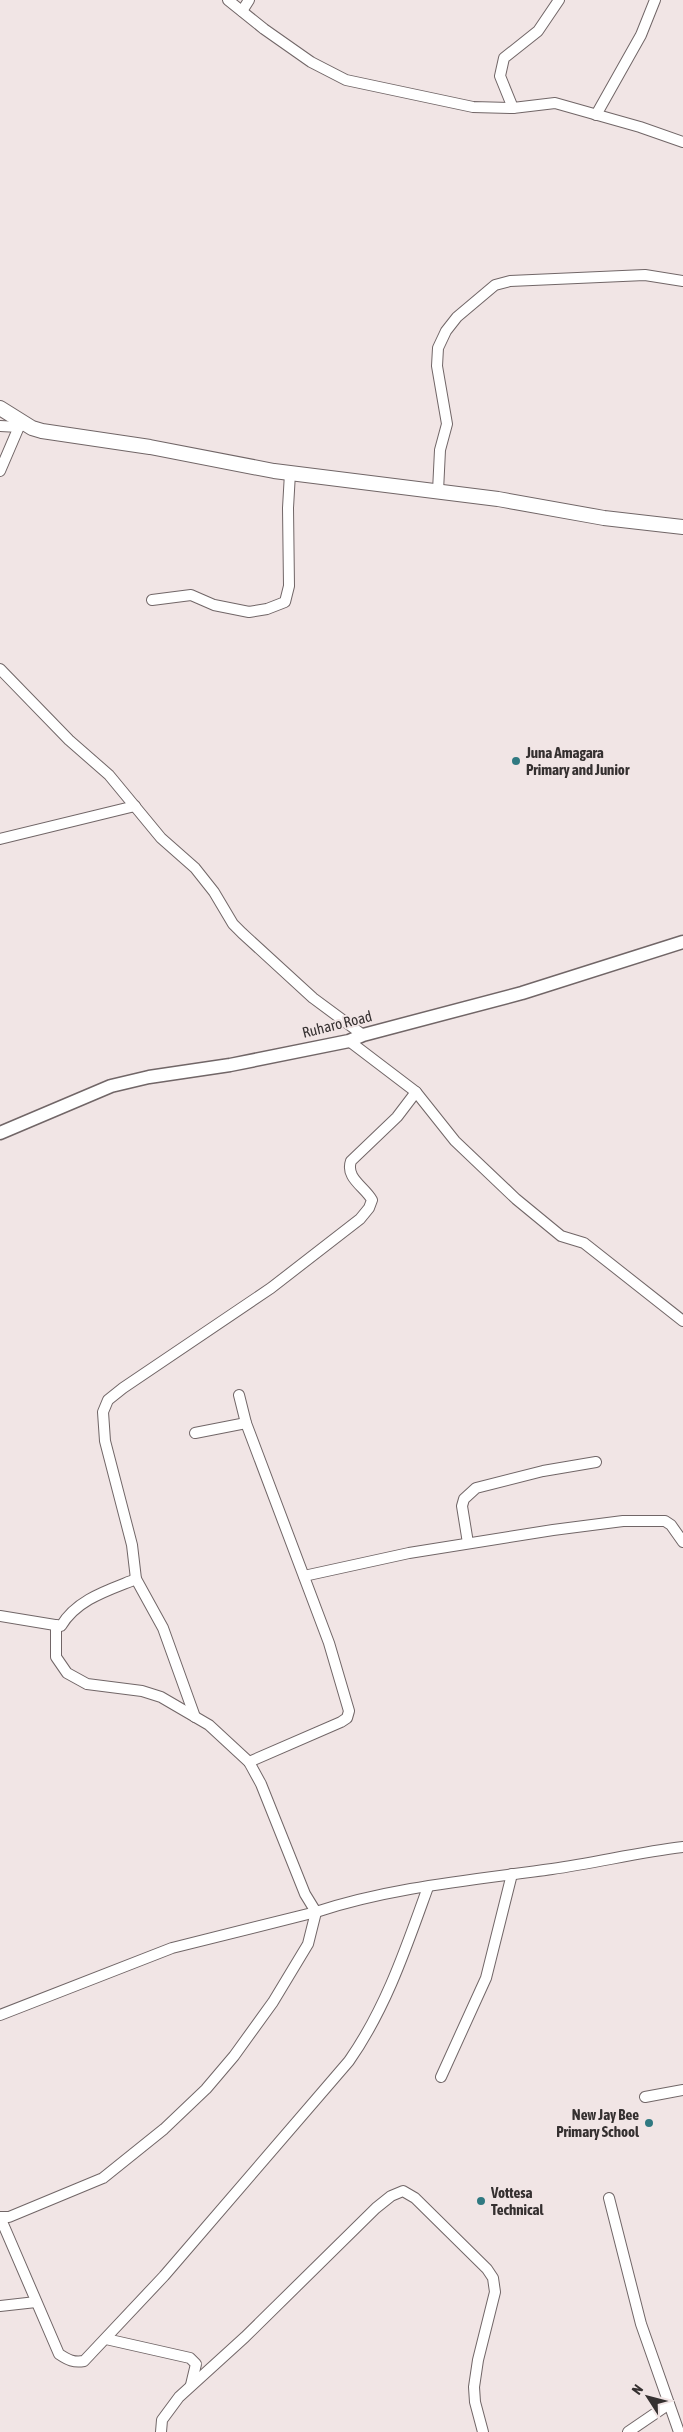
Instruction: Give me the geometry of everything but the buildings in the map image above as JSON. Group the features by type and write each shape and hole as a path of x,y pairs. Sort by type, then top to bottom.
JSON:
{"main road":[{"path":"0,408 20,424 42,431 150,447 211,460 290,473 533,504 604,518 683,527"}],"street":[{"path":"228,0 311,62 346,80 473,107 514,108 555,103 640,127 683,142"},
{"path":"242,11 249,0"},
{"path":"514,108 500,76 504,58 538,32 559,0"},
{"path":"596,115 641,35 655,0"},
{"path":"438,491 440,450 447,424 438,366 438,348 446,330 470,306 495,285 510,281 645,275 683,281"},
{"path":"0,426 20,424 0,471"},
{"path":"152,600 191,595 214,605 249,612 267,609 285,602 289,586 288,508 290,473"},
{"path":"0,669 69,740 109,775 162,838 195,868 214,892 233,924 313,998 363,1035"},
{"path":"0,840 135,806"},
{"name":"Ruharo Road","path":"0,1133 112,1086 130,1081 230,1065 349,1041 363,1035 522,993 683,942"},
{"path":"349,1041 416,1092 455,1141 516,1199 561,1236 584,1243 683,1322"},
{"path":"195,1717 163,1628 136,1579 132,1545 104,1441 103,1412 108,1400 123,1388 271,1288 360,1219 369,1208 372,1200 355,1181 351,1172 351,1161 397,1116 416,1092"},
{"path":"239,1395 246,1423 329,1643 349,1711 347,1718 342,1722 249,1762"},
{"path":"195,1433 246,1423"},
{"path":"468,1543 462,1506 464,1499 476,1488 543,1471 596,1462"},
{"path":"304,1576 409,1553 599,1523 665,1521 671,1525 683,1542"},
{"path":"0,1616 61,1626 74,1611 94,1596 136,1579"},
{"path":"56,1625 56,1657 67,1673 87,1684 142,1691 161,1697 195,1717 228,1741 249,1762 261,1784 304,1894 316,1912 308,1944 273,2002 226,2068 206,2089 164,2129 103,2178 10,2217 0,2217 54,2344 59,2354 67,2360 84,2361 106,2339 171,2269 349,2061 368,2033 389,1992 428,1887"},
{"path":"0,2015 172,1948 357,1901 428,1887 683,1847"},
{"path":"441,2077 486,1978 512,1874"},
{"path":"645,2097 683,2090"},
{"path":"161,2432 162,2420 168,2409 190,2387 376,2208 391,2196 403,2191 415,2198 493,2278 495,2292 478,2360 474,2387 475,2402 483,2432"},
{"path":"609,2198 641,2324 679,2432"},
{"path":"0,2306 36,2302"},
{"path":"106,2339 190,2358 196,2364 196,2370 190,2387"},
{"path":"628,2432 669,2404"}],"place":[{"name":"Juna Amagara Primary and Junior","path":"516,761"},
{"name":"New Jay Bee Primary School","path":"649,2123"},
{"name":"Vottesa Technical","path":"481,2201"}]}
